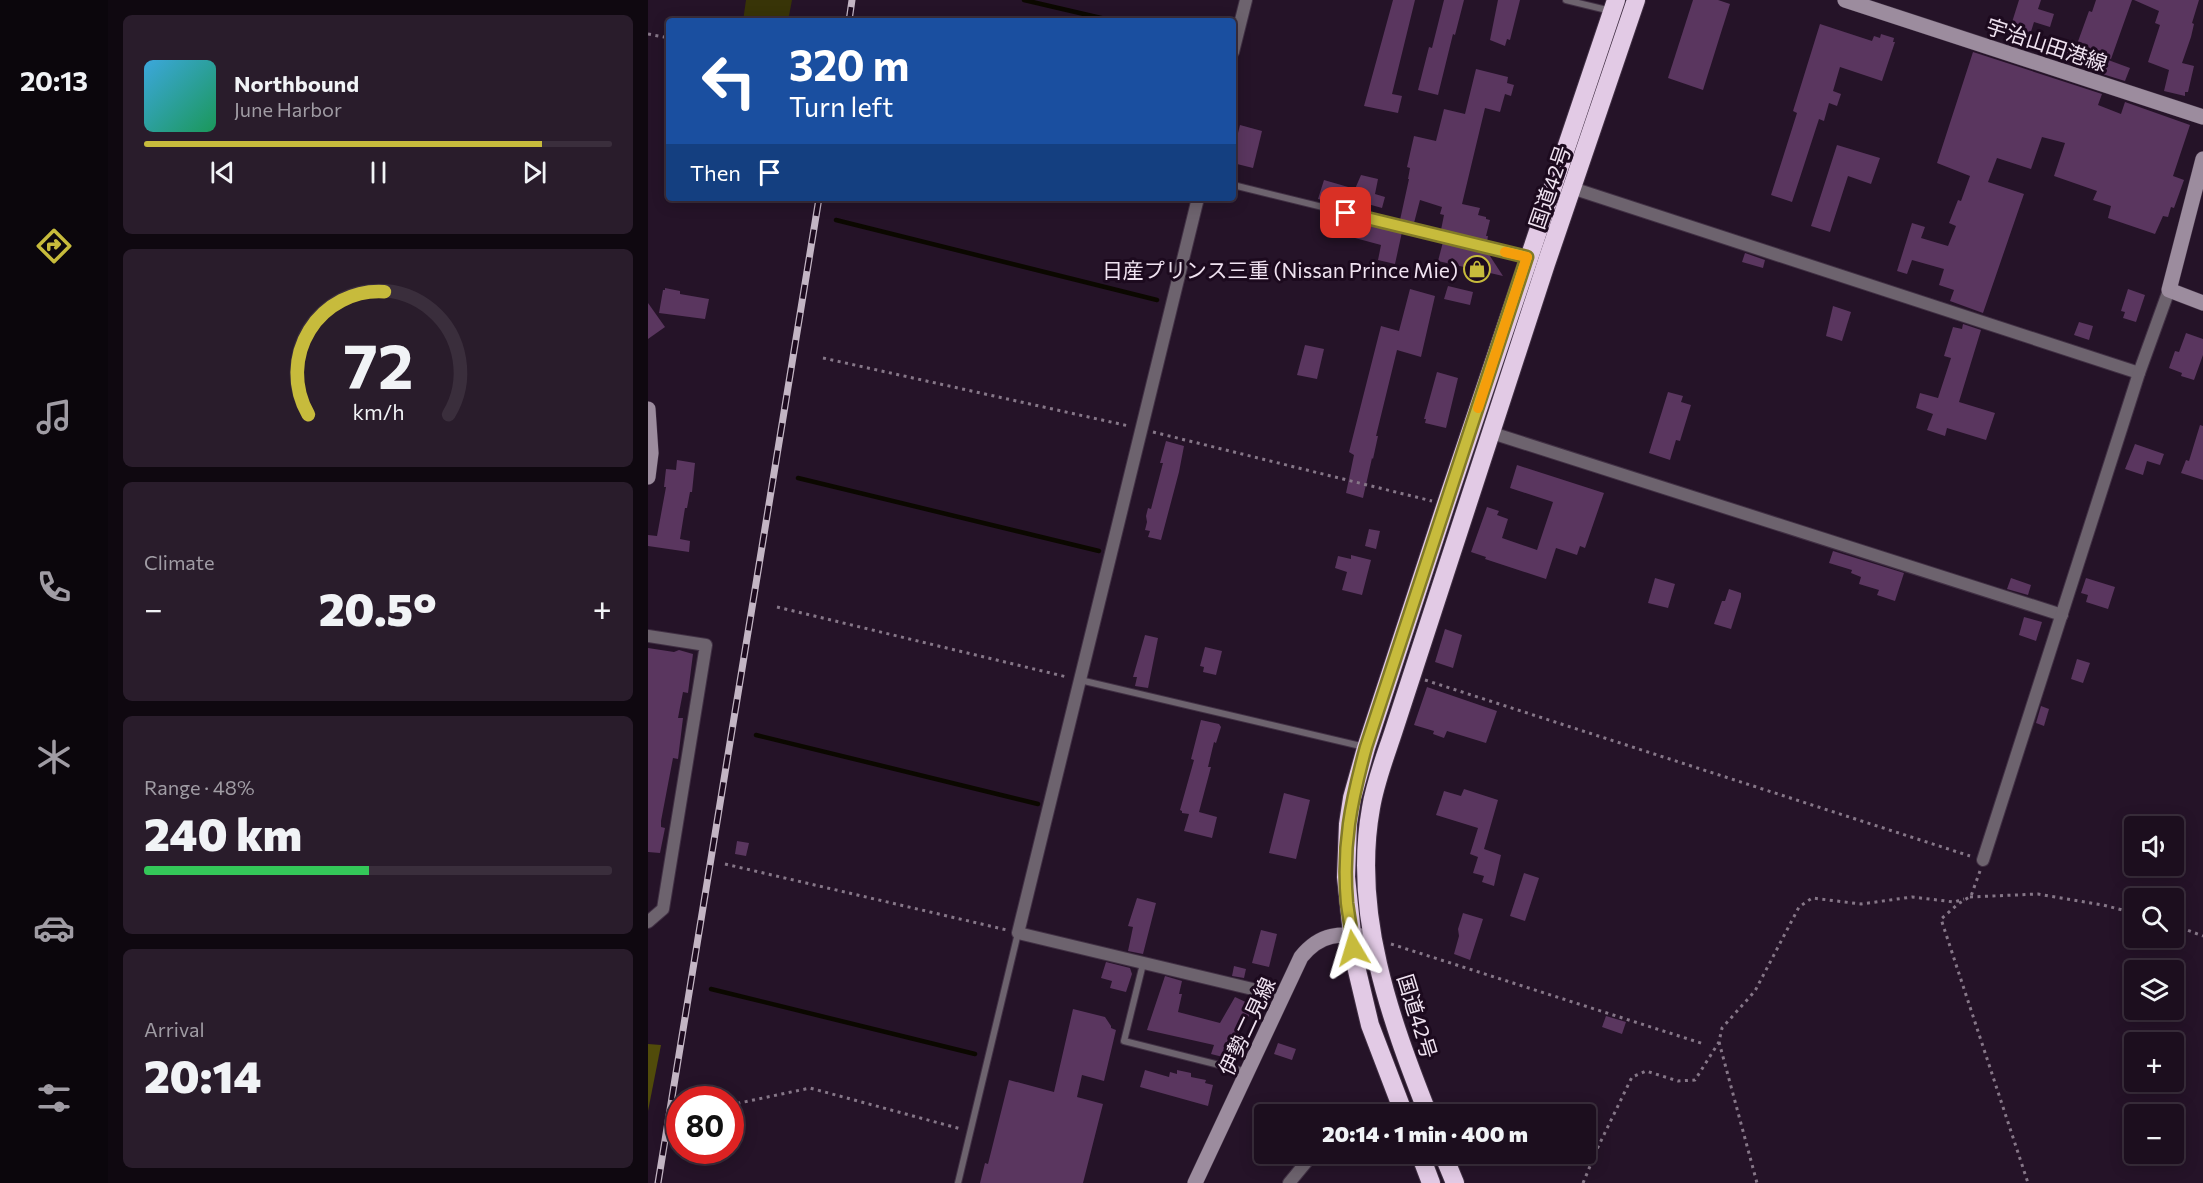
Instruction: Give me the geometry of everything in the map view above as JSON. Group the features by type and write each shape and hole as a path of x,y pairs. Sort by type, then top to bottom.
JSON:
{"highway":[{"name":"国道42号","path":"1424,1104 1400,1041 1372,938 1366,870 1371,806 1392,733 1546,264 1636,0"},
{"name":"国道42号","path":"1399,1104 1370,1025 1354,962 1346,877 1348,824 1352,798 1366,747 1527,257 1614,6"},
{"path":"1423,1164 1431,1183"},
{"path":"1447,1164 1455,1183"}],"main road":[{"name":"宇治山田港線","path":"1845,0 2203,117"},
{"path":"2203,159 2169,290 2203,303"},
{"path":"648,409 651,453 648,477"},
{"name":"伊勢二見線","path":"1195,1183 1301,957 1317,940 1353,935 1372,938"}],"street":[{"path":"1236,40 1246,0"},
{"path":"1572,188 2139,373"},
{"path":"1197,201 1018,933 1282,996"},
{"path":"1983,860 2139,373 2169,290"},
{"path":"1492,433 2062,615"},
{"path":"648,636 706,645 663,909 648,922"},
{"path":"1289,1183 1304,1164"}],"lane":[{"path":"1566,0 1614,6"},
{"path":"1236,185 1527,257 1546,264"},
{"path":"1080,680 1366,747"},
{"path":"958,1183 1018,933"},
{"path":"1143,964 1124,1041 1248,1072"}],"path":[{"path":"648,34 666,37"},
{"path":"823,358 1142,429 1446,504"},
{"path":"777,607 1080,680"},
{"path":"1412,676 1983,860 1971,896 1941,918 2028,1183"},
{"path":"725,864 1018,933"},
{"path":"1584,1183 1598,1147 1632,1077 1646,1071 1678,1081 1695,1080 1719,1042 1722,1028 1755,991 1799,907 1812,898 1861,904 1912,897 1954,902 1971,896 2038,894 2124,910"},
{"path":"2184,929 2203,936"},
{"path":"1372,938 1704,1044"},
{"path":"1719,1042 1757,1183"},
{"path":"744,1102 810,1088 972,1132"}],"shaded area":[{"path":"746,0 792,0 789,18 743,18"},
{"path":"648,1044 661,1045 648,1111"}],"building":[{"path":"1393,0 1415,0 1392,94 1402,96 1398,113 1364,106"},
{"path":"1444,0 1464,0 1438,95 1418,90"},
{"path":"1498,0 1520,0 1510,40 1507,39 1505,46 1490,40"},
{"path":"1693,0 1718,0 1730,4 1703,90 1668,78"},
{"path":"2019,0 2041,0 2038,9 2054,14 2050,27 2034,22 2028,41 2008,35"},
{"path":"2096,0 2132,0 2111,59 2076,47 2089,11 2092,12"},
{"path":"2134,0 2199,0 2192,23 2194,24 2191,37 2182,63 2194,66 2185,96 2164,91 2169,70 2148,62 2160,25 2155,23 2159,11"},
{"path":"1820,24 1872,41 1874,36 1880,38 1881,34 1894,38 1893,42 1895,42 1882,81 1840,67 1833,91 1841,94 1837,106 1829,103 1824,121 1819,119 1792,202 1771,195 1797,113 1793,111"},
{"path":"2056,37 2072,43 2066,62 2049,56"},
{"path":"1973,52 2102,94 2098,105 2121,114 2125,102 2190,125 2173,176 2184,180 2174,208 2171,207 2168,217 2163,216 2155,234 2108,218 2111,206 2093,200 2097,191 2054,176 2065,143 2042,137 2031,169 1997,158 1988,182 2024,194 1983,313 1950,301 1954,290 1939,285 1944,269 1912,260 1907,274 1897,271 1912,223 1925,227 1921,238 1948,246 1956,226 1949,223 1958,200 1961,201 1970,176 1937,163"},
{"path":"2100,57 2130,68 2125,81 2096,72"},
{"path":"1476,69 1508,77 1507,83 1514,85 1511,96 1505,94 1500,112 1485,108 1462,204 1480,208 1478,215 1490,220 1486,236 1488,236 1487,242 1441,230 1444,215 1440,214 1442,207 1420,200 1414,223 1400,220 1409,179 1410,168 1407,167 1414,136 1436,141 1444,109 1465,114"},
{"path":"1240,125 1262,131 1253,168 1236,164 1236,141"},
{"path":"1837,145 1880,158 1871,184 1848,176 1830,232 1811,226"},
{"path":"1361,175 1378,179 1375,194 1385,197 1382,208 1332,194 1330,202 1318,199 1324,180 1355,189"},
{"path":"1359,221 1402,232 1395,264 1378,260 1381,245 1355,238"},
{"path":"1443,242 1488,253 1503,276 1438,261"},
{"path":"1745,253 1765,260 1763,268 1742,262"},
{"path":"1448,286 1473,292 1470,305 1444,299"},
{"path":"665,288 680,291 680,294 709,299 705,319 659,313"},
{"path":"1410,289 1435,296 1421,357 1397,350 1363,498 1346,493 1354,455 1349,452 1381,326 1399,331"},
{"path":"2128,289 2145,295 2136,322 2123,318 2125,312 2121,311"},
{"path":"648,303 665,327 648,339"},
{"path":"1833,306 1851,312 1842,341 1826,336"},
{"path":"2079,322 2093,326 2089,340 2074,335"},
{"path":"1963,324 1981,330 1959,402 1995,413 1986,440 1947,428 1945,436 1927,430 1933,414 1916,408 1920,393 1938,398 1951,358 1944,356 1953,327 1962,329"},
{"path":"2186,333 2203,339 2203,355 2194,380 2181,376 2182,373 2169,368 2175,351 2179,352"},
{"path":"1305,345 1324,349 1317,379 1297,375"},
{"path":"1437,372 1458,378 1446,428 1425,423 1426,419 1424,419"},
{"path":"1668,392 1683,396 1681,402 1691,405 1680,441 1676,440 1670,460 1649,453"},
{"path":"2200,425 2203,426 2203,480 2181,473 2186,460 2189,461"},
{"path":"1166,441 1184,446 1161,540 1148,537 1150,531 1145,530 1146,516 1148,508 1151,509 1163,463 1160,463"},
{"path":"2135,444 2164,454 2160,465 2147,461 2143,475 2125,469"},
{"path":"677,460 695,463 692,492 690,492 687,508 685,508 680,539 690,541 689,552 648,546 648,535 657,536 666,487 664,487 666,469 676,470"},
{"path":"1517,465 1604,493 1585,548 1580,546 1577,555 1556,548 1546,579 1485,559 1486,557 1471,552 1487,507 1499,511 1497,515 1508,519 1502,538 1537,550 1553,502 1510,488"},
{"path":"1369,529 1380,531 1376,549 1365,546"},
{"path":"1833,551 1904,573 1895,601 1877,595 1879,590 1859,584 1861,577 1851,573 1852,570 1829,563"},
{"path":"1351,555 1371,560 1362,595 1342,590 1347,572 1335,568 1338,556 1351,559"},
{"path":"1655,578 1675,584 1668,608 1648,603"},
{"path":"2011,578 2031,585 2028,595 2007,589"},
{"path":"2086,578 2115,587 2108,609 2086,602 2088,595 2081,593"},
{"path":"1729,589 1741,593 1731,629 1714,624"},
{"path":"2024,617 2042,622 2036,641 2019,635"},
{"path":"1445,629 1462,635 1453,668 1435,662"},
{"path":"1145,635 1158,638 1148,688 1135,686 1137,677 1133,677"},
{"path":"1205,647 1222,651 1216,675 1203,672 1204,667 1200,666"},
{"path":"648,648 674,652 679,650 693,654 688,693 683,692 678,718 683,718 678,759 673,758 661,821 661,827 665,828 660,853 648,852"},
{"path":"2077,659 2090,663 2083,683 2071,679"},
{"path":"1427,687 1497,711 1486,743 1447,731 1444,738 1433,734 1434,731 1414,725"},
{"path":"2041,706 2049,709 2044,726 2036,723"},
{"path":"1201,720 1219,724 1221,727 1216,743 1214,742 1208,767 1211,767 1199,812 1217,817 1212,838 1184,831 1189,814 1182,813 1180,810 1194,760 1191,759"},
{"path":"1464,789 1498,800 1484,849 1501,855 1494,886 1482,882 1484,876 1473,873 1478,857 1470,854 1478,828 1436,815 1444,791 1461,796"},
{"path":"1284,793 1310,800 1296,859 1269,853"},
{"path":"737,841 749,843 746,856 735,854"},
{"path":"1524,873 1539,878 1525,921 1510,916"},
{"path":"1137,898 1156,903 1143,954 1128,951 1133,927 1128,926"},
{"path":"1463,913 1483,919 1470,960 1454,954"},
{"path":"1261,930 1277,934 1269,967 1252,963"},
{"path":"1106,962 1130,968 1132,974 1126,992 1110,988 1112,981 1101,978"},
{"path":"1234,966 1246,969 1244,978 1232,976"},
{"path":"1165,976 1182,981 1178,1012 1220,1023 1235,997 1254,1006 1244,1025 1241,1024 1236,1043 1231,1042 1227,1058 1211,1054 1214,1045 1147,1030"},
{"path":"1073,1009 1105,1017 1111,1028 1116,1030 1104,1081 1082,1075 1077,1097 1103,1104 1083,1183 980,1183 985,1163 988,1164 1009,1080 1054,1092"},
{"path":"1606,1016 1626,1022 1622,1034 1602,1027"},
{"path":"1278,1043 1296,1049 1292,1060 1274,1054"},
{"path":"1145,1070 1169,1077 1170,1072 1177,1074 1177,1070 1191,1073 1191,1077 1206,1080 1205,1083 1213,1085 1208,1106 1140,1087"}],"waterway":[{"path":"1024,0 1101,18"},
{"path":"836,220 1157,300"},
{"path":"798,478 1099,551"},
{"path":"756,735 1038,804"},
{"path":"711,989 975,1054"}],"railway":[{"path":"849,18 852,0"},
{"path":"658,1183 819,201"}],"slow traffic":[{"path":"1478,408 1527,257 1505,252"}],"place":[{"name":"日産プリンス三重 (Nissan Prince Mie)","path":"1477,269"}],"route":[{"path":"1346,213 1527,257 1366,747 1352,798 1348,824 1346,877 1353,948"}]}
